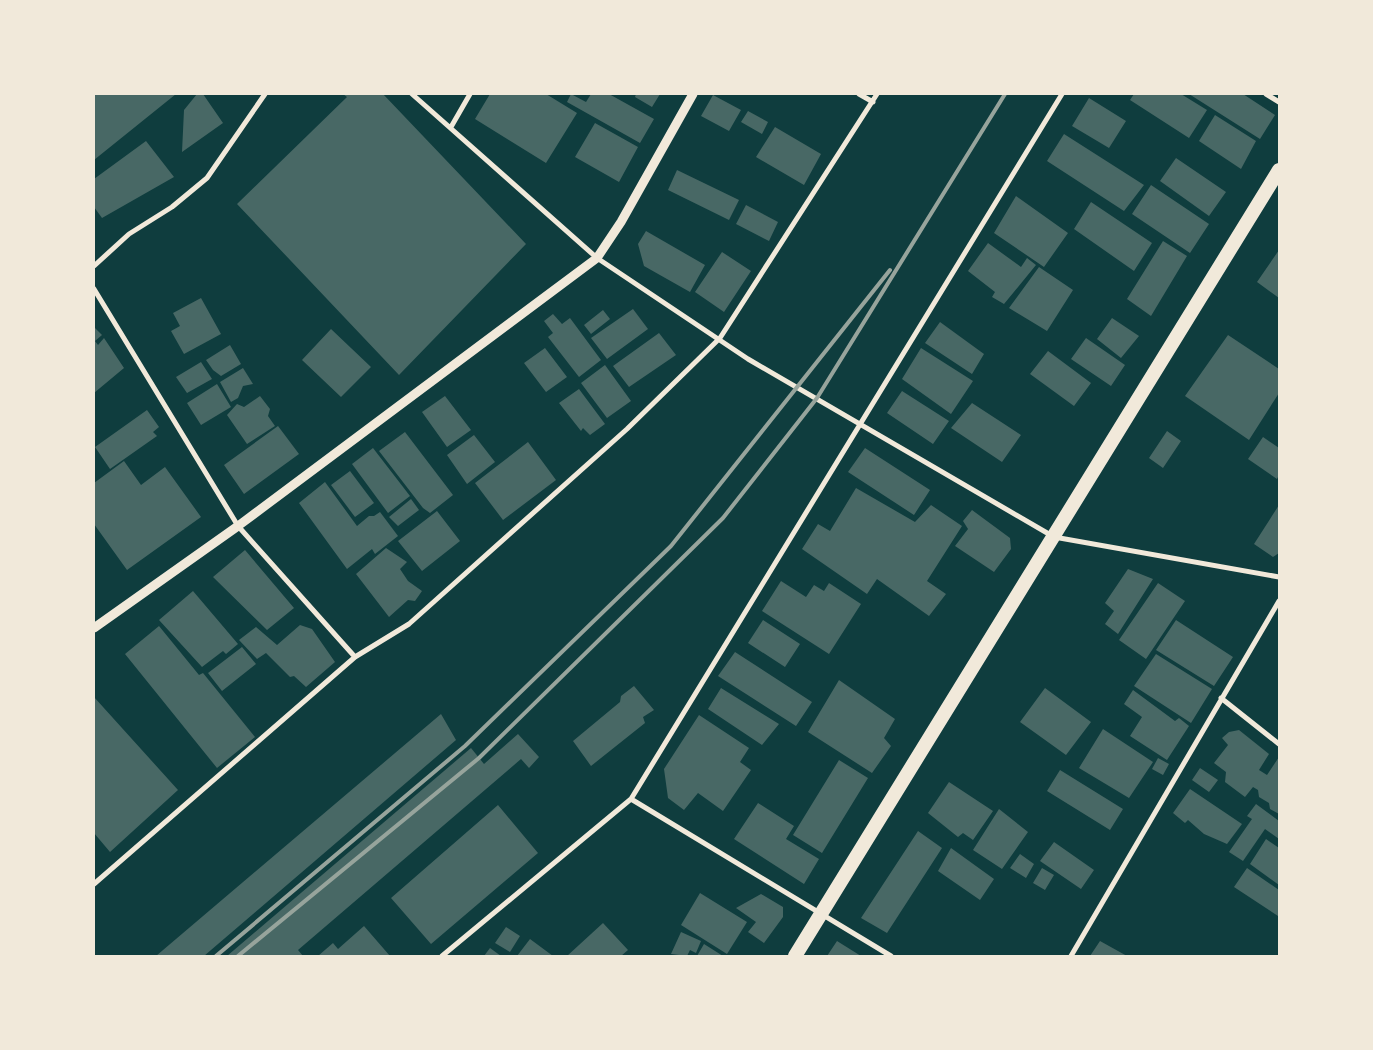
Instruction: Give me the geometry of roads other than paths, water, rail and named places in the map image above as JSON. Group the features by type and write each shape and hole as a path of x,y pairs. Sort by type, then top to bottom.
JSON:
{"highway":[{"path":"795,956 1279,170"}],"street":[{"path":"94,266 129,234 172,207 208,178 265,94"},
{"path":"412,94 451,126 597,258 720,338 748,359 858,425 1054,537 1279,577"},
{"path":"451,126 470,94"},
{"path":"94,628 238,526 597,258 621,222 693,94"},
{"path":"859,94 873,102"},
{"path":"94,884 355,657 409,624 627,428 720,338 877,94"},
{"path":"442,956 631,799 1062,94"},
{"path":"1266,94 1279,102"},
{"path":"94,289 238,526 355,657"},
{"path":"1071,956 1279,601"},
{"path":"1221,698 1279,744"},
{"path":"631,799 891,956"}],"railway":[{"path":"238,956 479,758 723,518 817,398 1005,94"},
{"path":"216,956 465,746 671,546 890,270"}]}
